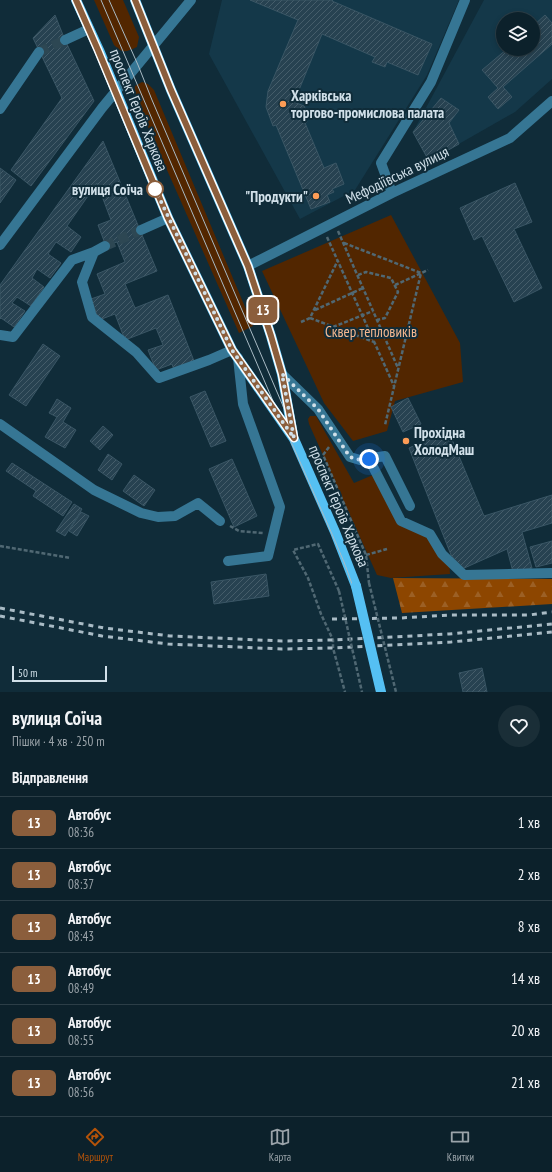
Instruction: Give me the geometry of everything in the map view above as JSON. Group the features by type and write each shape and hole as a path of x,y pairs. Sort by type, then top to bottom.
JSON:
{"main road":[{"name":"проспект Героїв Харкова","path":"76,0 168,218 235,354 294,438 335,532 356,586 380,692"},
{"name":"проспект Героїв Харкова","path":"135,0 171,90 248,266 282,374 294,438"}],"street":[{"path":"0,245 115,91 191,0"},
{"path":"392,193 381,163 431,82 465,0"},
{"path":"65,40 89,29"},
{"path":"0,109 39,52"},
{"name":"Мефодіївська вулиця","path":"248,266 392,193 510,138 552,101"},
{"path":"141,230 168,218"},
{"path":"0,335 13,337 72,260 94,252 105,246"},
{"path":"94,252 82,282 92,317 136,352 159,378 209,360 235,354 243,404 280,507 268,556 228,561"},
{"path":"282,374 318,409 350,457 360,460 385,456 410,506"},
{"path":"0,424 94,490 141,513 158,517 174,516 198,503 220,521"},
{"path":"369,459 401,521 430,534 442,554 464,575 552,573"}],"path":[{"path":"334,223 398,368"},
{"path":"323,228 394,387"},
{"path":"344,243 420,273"},
{"path":"301,322 310,318 338,260"},
{"path":"395,285 428,270"},
{"path":"358,275 366,272 392,278 398,292 385,318 377,320"},
{"path":"385,424 420,273"},
{"path":"314,310 364,288"},
{"path":"333,327 373,311"},
{"path":"310,318 374,342"},
{"path":"329,447 323,455 366,555 369,583 396,692"},
{"path":"220,521 239,531 264,533"},
{"path":"344,692 332,640 308,578 292,550 318,544 339,591 362,692"},
{"path":"0,546 71,558"},
{"path":"366,555 387,548"}],"shaded area":[{"path":"222,0 459,0 427,75 355,190 300,219 209,54"},
{"path":"484,0 552,0 552,79 515,112 429,161 413,132"}],"green space":[{"path":"94,0 123,0 139,37 137,47 122,51 114,45"},
{"path":"142,82 148,84 154,90 253,326 239,333 133,93 135,86"},
{"name":"Сквер тепловиків","path":"391,215 460,343 463,382 395,401 387,431 353,441 324,403 262,271"},
{"path":"310,416 316,416 354,483 380,472 407,526 439,541 449,558 450,574 391,578 377,575 309,424 308,419"},
{"path":"393,578 552,579 552,604 402,613"}],"building":[{"name":"Харківська торгово-промислова палата","path":"250,0 333,0 332,1 432,44 418,75 387,62 385,67 372,62 375,57 322,34 294,102 304,106 306,110 303,112 307,122 305,123 324,168 336,163 344,184 332,189 334,192 327,195 330,202 311,209 276,125 273,126 266,107 268,91 298,20"},
{"path":"55,15 65,40 94,101 31,186 11,170 62,98 33,38"},
{"path":"545,15 552,23 552,44 540,55 540,20"},
{"path":"499,56 538,56 503,87 512,97 498,109 488,97 498,88 482,70"},
{"path":"441,98 459,110 449,123 459,144 429,161 413,132"},
{"path":"103,141 157,271 125,284 135,308 168,295 194,361 174,370 172,364 156,370 148,350 163,345 156,328 125,340 115,314 99,320 91,299 105,294 97,274 125,262 117,242 106,246 98,225 111,220 97,183 67,226 81,237 71,252 56,242 48,254 61,263 50,278 37,269 32,278 44,287 31,306 17,297 12,303 25,311 14,327 1,318 0,319 0,285"},
{"path":"0,168 16,180 0,203"},
{"path":"515,183 532,222 514,229 542,288 514,302 482,236 474,240 460,208"},
{"path":"43,344 60,356 26,406 9,395"},
{"path":"205,391 226,441 211,447 190,397"},
{"path":"408,398 421,424 403,432 391,407"},
{"path":"57,399 71,408 63,422 76,430 65,448 45,437 57,417 49,413"},
{"path":"103,426 113,435 100,450 90,441"},
{"path":"448,430 484,516 552,495 552,523 522,532 532,568 513,572 507,549 462,569 451,555 409,448"},
{"path":"108,454 122,464 112,480 98,470"},
{"path":"232,459 257,516 234,527 209,469"},
{"path":"12,463 72,502 63,516 33,496 36,491 6,471"},
{"path":"134,475 155,490 144,506 123,491"},
{"path":"74,504 82,509 65,536 56,531"},
{"path":"81,512 89,516 77,536 69,531"},
{"path":"552,541 552,563 536,567 530,547"},
{"path":"266,574 269,596 214,604 211,582"},
{"path":"482,668 487,692 463,692 459,673"}],"tunnel":[{"path":"39,52 65,40"},
{"path":"105,246 141,230"}],"tram line":[{"path":"101,0 273,401 344,562 355,592 378,692"},
{"path":"109,0 298,441"}],"railway":[{"path":"0,608 104,628 170,636 282,641 449,634 552,624"},
{"path":"332,619 400,618 451,615 529,615 552,612"},
{"path":"0,616 102,636 168,644 282,649 451,642 552,632"}],"bus line":[{"name":"13","path":"76,0 168,218 232,350 294,438 282,374 248,266 171,90 135,0"}],"place":[{"name":"Харківська торгово-промислова палата","path":"283,104"},
{"name":"вулиця Соїча","path":"155,189"},
{"name":"\"Продукти\"","path":"316,196"},
{"name":"Прохідна ХолодМаш","path":"406,441"}],"route":[{"path":"155,189 232,350 294,438 282,374 318,409 350,457 360,460 369,459"}]}
